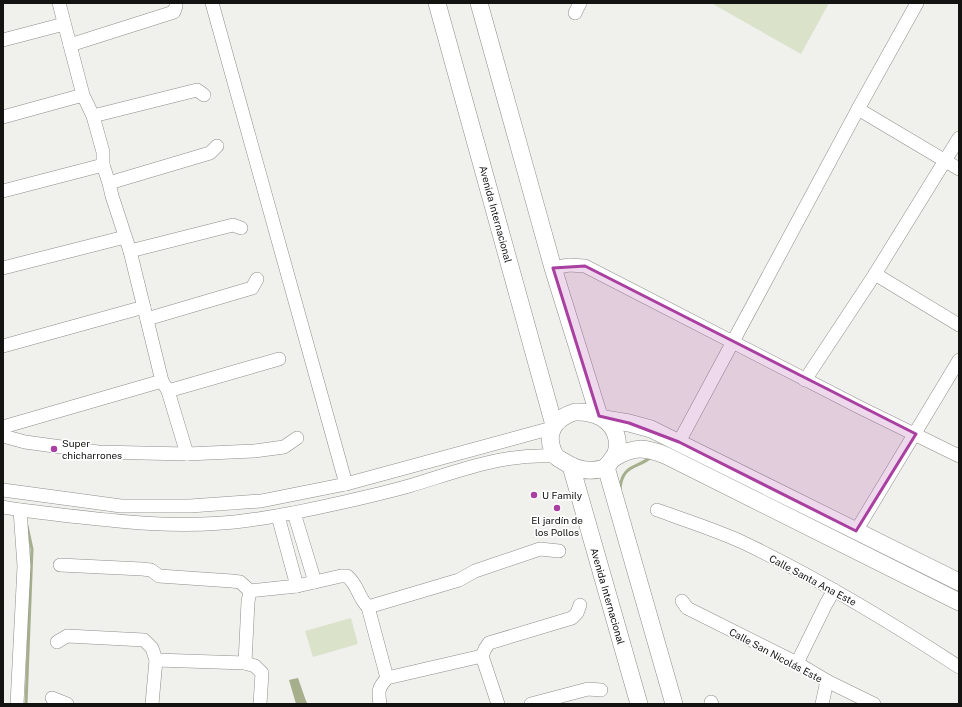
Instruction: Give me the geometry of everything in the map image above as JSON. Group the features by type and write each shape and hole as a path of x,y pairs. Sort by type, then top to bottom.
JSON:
{"main road":[{"name":"Avenida Internacional","path":"437,3 553,427"},
{"path":"479,3 553,268 602,418 614,430 617,441 617,449 610,462 674,704"},
{"path":"959,582 651,429 602,418 584,412 575,412 565,415 553,427 551,441 553,450 556,456 571,466 586,471 596,470 630,450 651,450 667,456 959,602"},
{"name":"Avenida Internacional","path":"571,466 639,704"}],"street":[{"path":"59,3 83,95 93,116 103,152 103,165 130,250 165,386 187,454"},
{"path":"212,3 346,484"},
{"path":"679,442 858,109 918,3"},
{"path":"70,45 174,12 176,6"},
{"path":"3,40 64,24"},
{"path":"93,116 197,90 204,95"},
{"path":"3,117 83,95"},
{"path":"858,109 959,169"},
{"path":"805,380 875,274 959,138"},
{"path":"109,183 210,153 217,146"},
{"path":"3,192 103,165"},
{"path":"130,250 233,225 241,228"},
{"path":"3,268 125,237"},
{"path":"553,268 569,265 585,266 805,380 959,456"},
{"path":"875,274 959,325"},
{"path":"3,346 252,288 257,279"},
{"path":"3,427 279,359"},
{"path":"856,531 916,434 959,360"},
{"path":"3,490 121,506 190,506 261,502 346,484 553,427"},
{"path":"3,436 25,442 98,452 187,454 254,451 284,447 297,438"},
{"path":"3,508 126,522 197,524 248,521 345,502 408,486 501,459 540,455 556,456"},
{"path":"451,456 456,471"},
{"path":"225,522 222,515 225,509 238,508 249,502"},
{"path":"18,704 24,566 20,510"},
{"name":"Calle Santa Ana Este","path":"657,510 739,541 834,590 959,667"},
{"path":"294,513 316,582"},
{"path":"278,516 296,586"},
{"path":"368,607 459,580 475,572 540,549 559,552"},
{"path":"60,565 151,570 159,576 236,581 240,582 250,591 296,586 347,576 354,582 362,601 368,607 387,678"},
{"path":"797,663 834,590"},
{"path":"245,663 248,602 250,591"},
{"name":"Calle San Nicolás Este","path":"682,601 687,608 797,663 827,681 874,704"},
{"path":"498,704 482,656 489,643 572,618 577,613 580,605"},
{"path":"57,642 67,636 144,640 152,648 156,660 152,704"},
{"path":"380,704 378,693 380,685 387,678 482,656"},
{"path":"156,660 245,663 256,666 262,673 260,704"},
{"path":"822,704 827,681"},
{"path":"531,704 588,689 601,690"},
{"path":"52,698 67,704"}],"highlighted area":[{"path":"585,266 916,434 856,531 679,442 629,423 599,416 553,268"}],"shaded area":[{"path":"711,3 829,3 801,54"},
{"path":"351,618 358,644 313,657 305,631"},
{"path":"298,678 308,704 296,704 289,680"}],"waterway":[{"path":"620,489 621,481 627,471 651,457"},
{"path":"26,704 32,549 27,526"}],"place":[{"name":"Super chicharrones","path":"54,449"},
{"name":"U Family","path":"534,495"},
{"name":"El jardín de los Pollos","path":"557,508"}]}
